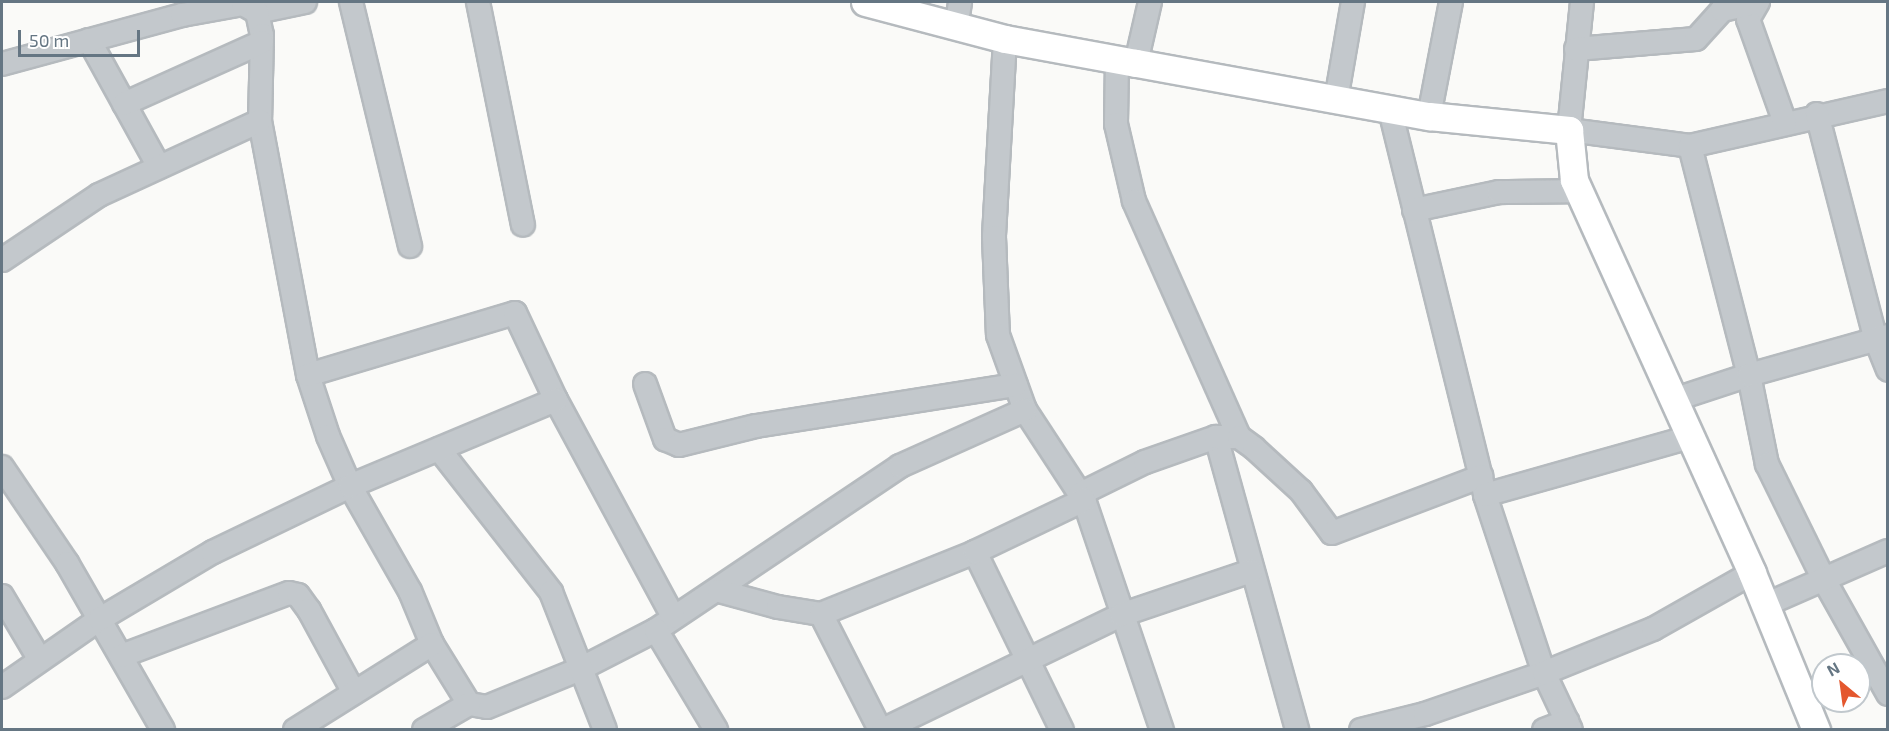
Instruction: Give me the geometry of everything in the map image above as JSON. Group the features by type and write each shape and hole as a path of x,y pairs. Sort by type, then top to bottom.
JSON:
{"main road":[{"path":"865,2 958,15 1005,39 1390,110 1569,130 1578,190 1752,573 1816,729"}],"street":[{"path":"2,64 182,15 243,4 257,12 305,2"},
{"path":"351,2 410,246"},
{"path":"478,2 523,225"},
{"path":"1150,2 1127,61 1116,124 1134,201 1239,437 1301,491 1332,533 1484,486 1690,437"},
{"path":"1336,100 1353,2"},
{"path":"1429,116 1451,2"},
{"path":"1582,2 1569,130 1690,146 1817,114 1887,101"},
{"path":"1576,49 1696,39 1722,10 1756,2"},
{"path":"1756,2 1748,19 1785,123"},
{"path":"257,12 262,42 260,121 308,375 328,436 350,486 410,591 432,644 469,704"},
{"path":"1005,39 994,237 998,335 1025,410 1082,497 1162,729"},
{"path":"89,40 159,167"},
{"path":"124,104 262,42"},
{"path":"1390,110 1484,486 1544,673 1569,725 1544,729"},
{"path":"1817,114 1882,338 1887,370"},
{"path":"2,260 99,195 260,121"},
{"path":"1690,146 1749,375 1767,464 1823,578 1887,694"},
{"path":"1414,210 1499,192 1578,190"},
{"path":"308,375 515,313 716,729"},
{"path":"1673,400 1749,375 1882,338"},
{"path":"645,384 665,439 679,445 756,426 1016,386"},
{"path":"2,687 100,619 213,552 350,486 556,400"},
{"path":"424,729 469,704 487,707 580,669 718,591 900,466 1025,410"},
{"path":"718,591 778,608 820,614 975,552 1145,462 1216,437 1239,437"},
{"path":"1216,437 1251,571 1297,729"},
{"path":"439,449 551,592 605,729"},
{"path":"2,467 67,563 163,729"},
{"path":"1765,605 1887,551"},
{"path":"975,552 1062,729"},
{"path":"820,614 882,729 1121,615 1251,571"},
{"path":"1361,729 1425,714 1544,673 1653,629 1752,573"},
{"path":"121,656 289,593 298,595 309,610 354,693"},
{"path":"2,596 40,660"},
{"path":"295,729 432,644"}]}
